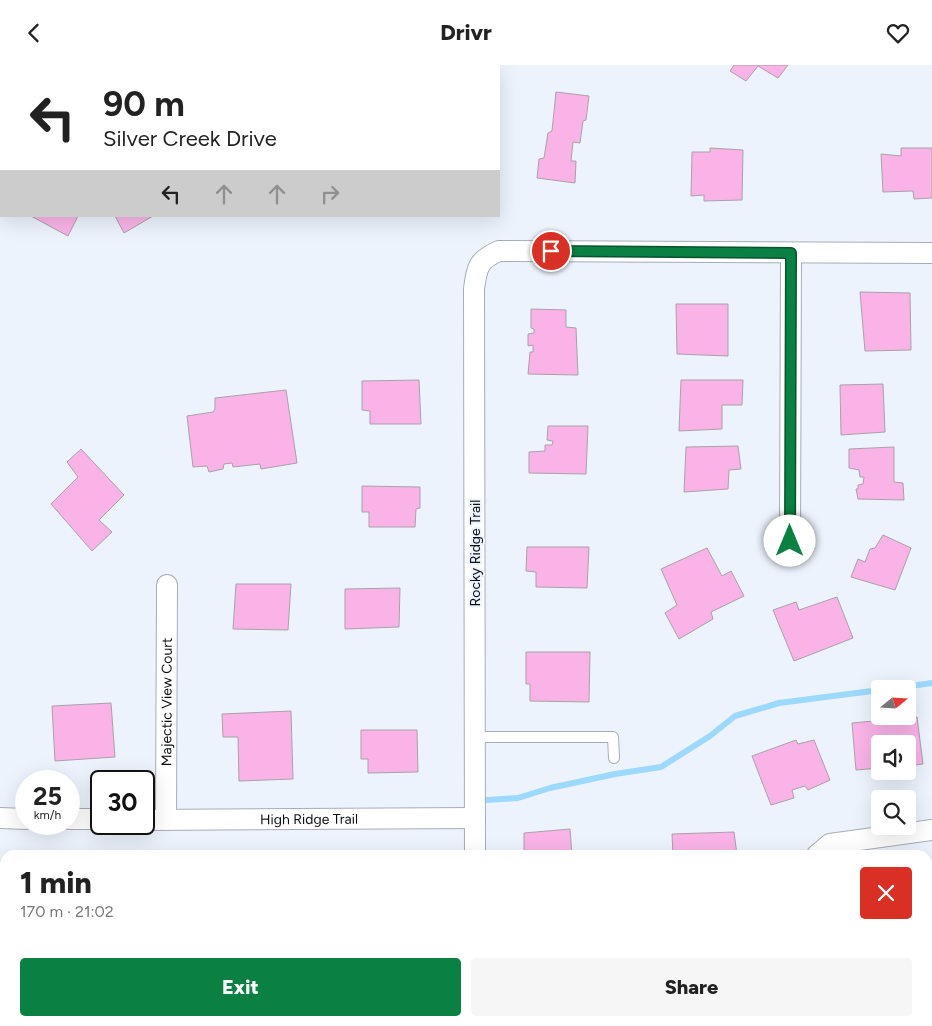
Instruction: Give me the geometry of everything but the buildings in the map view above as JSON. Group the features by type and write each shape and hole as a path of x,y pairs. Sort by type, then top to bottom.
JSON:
{"street":[{"name":"Rocky Ridge Trail","path":"475,850 474,289 476,271 488,256 499,251 791,253"},
{"path":"790,541 791,253 932,253"},
{"name":"Majectic View Court","path":"166,820 167,585"},
{"path":"0,818 15,819"},
{"name":"High Ridge Trail","path":"155,820 475,818"},
{"path":"823,850 830,844 932,829"}],"lane":[{"path":"475,737 614,737 614,759"}],"waterway":[{"path":"916,685 932,683"},
{"path":"487,800 518,798 550,788 615,774 661,767 710,736 735,716 779,703 871,691"}],"route":[{"path":"551,251 791,253 790,541"}]}
